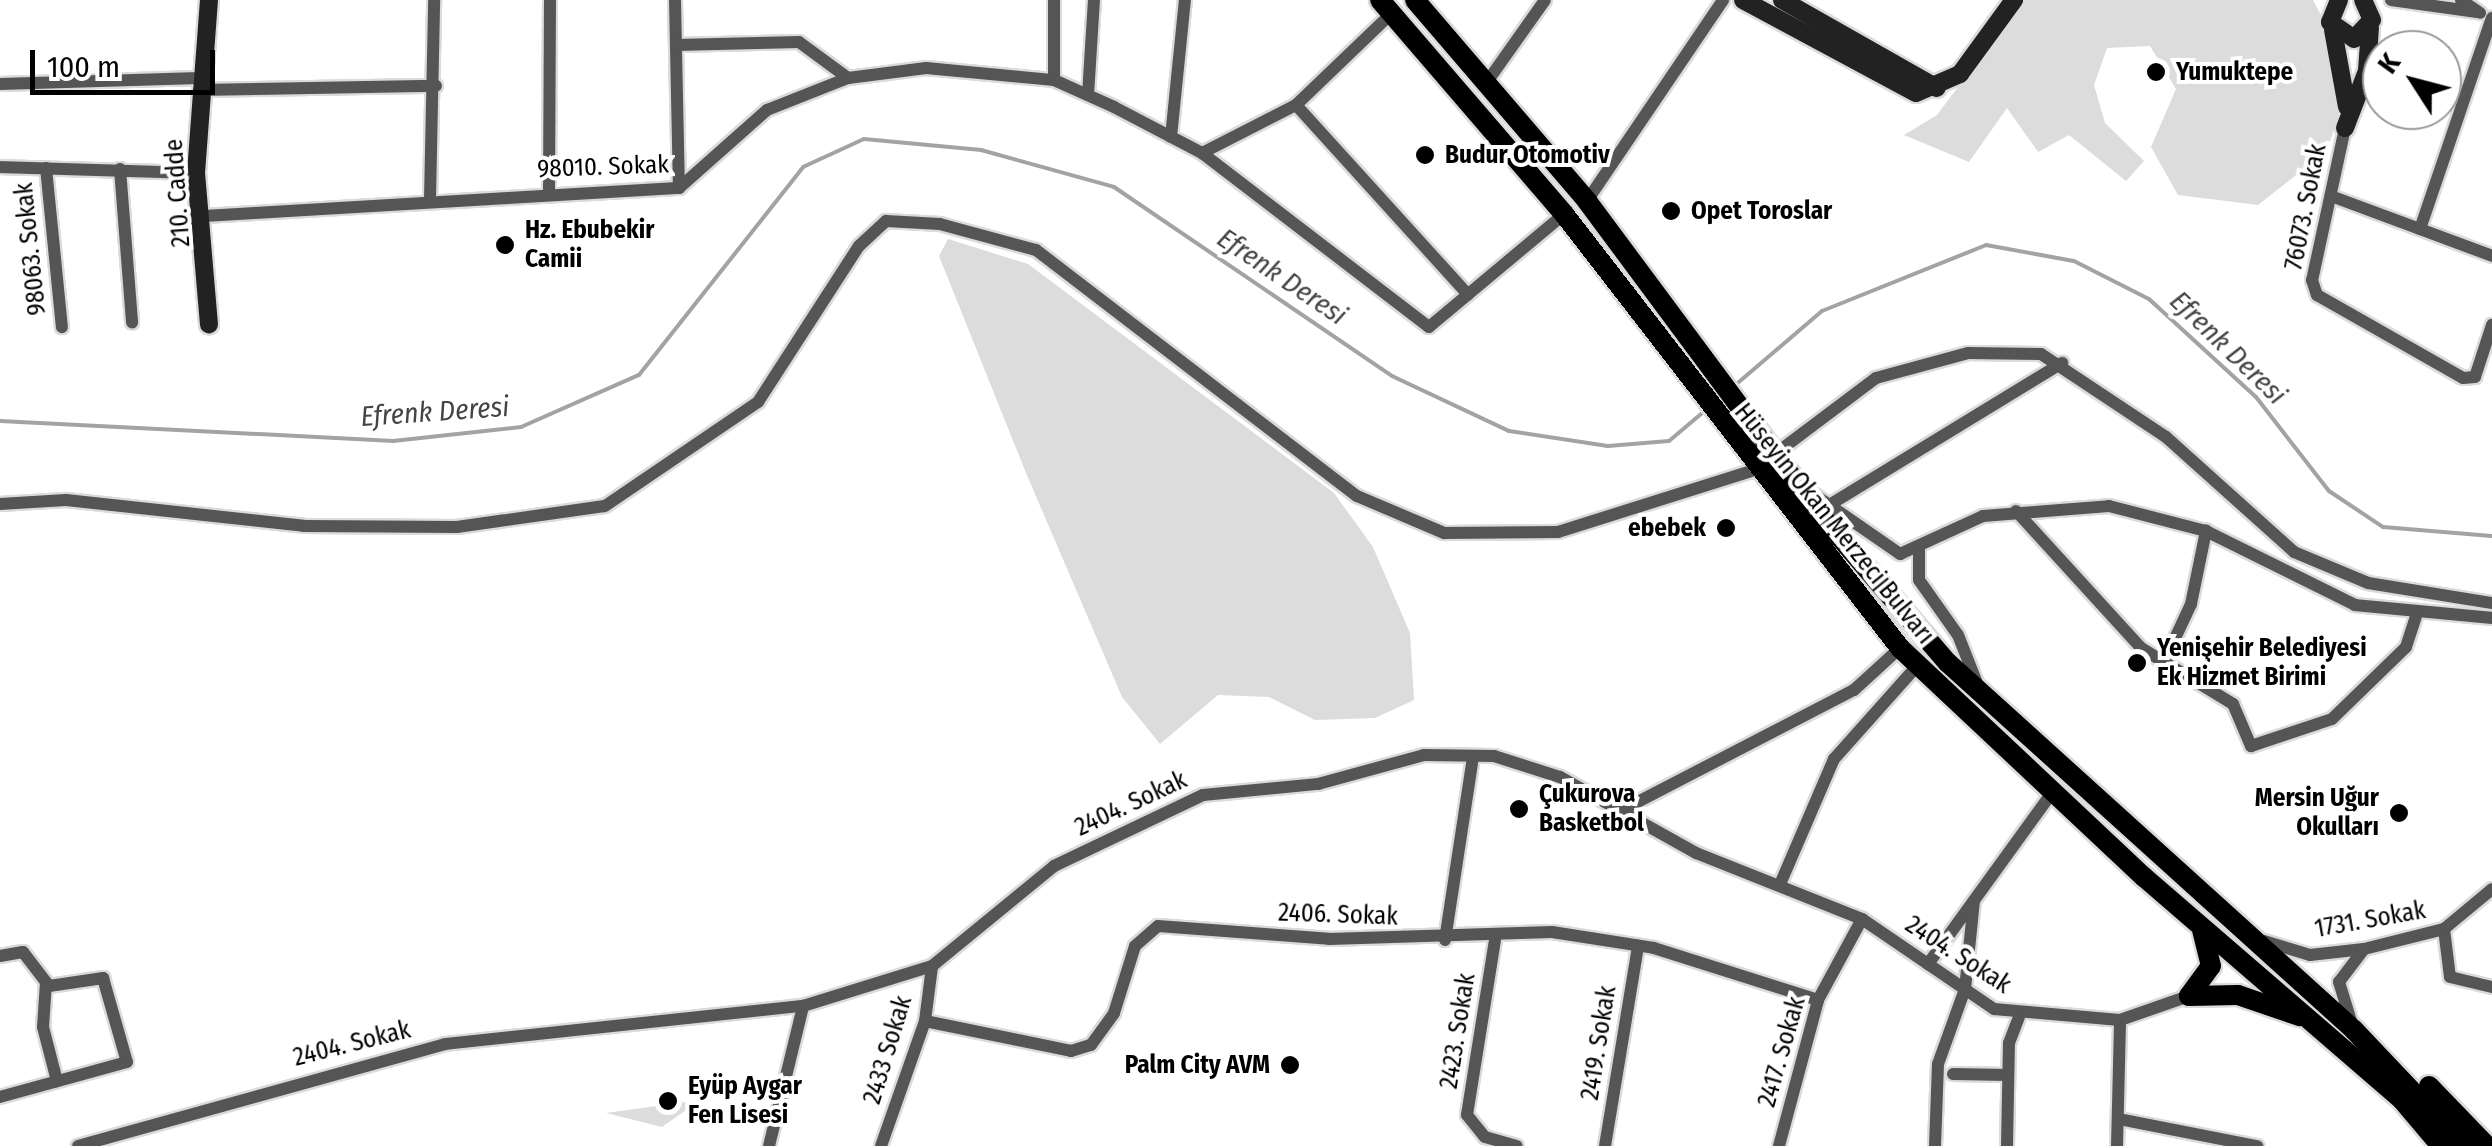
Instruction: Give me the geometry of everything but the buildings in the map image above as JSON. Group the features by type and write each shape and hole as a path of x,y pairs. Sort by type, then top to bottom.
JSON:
{"main road":[{"name":"Hüseyin Okan Merzeci Bulvarı","path":"1414,0 1588,201 1797,484 1986,698 2354,1030 2464,1146"},
{"name":"Hüseyin Okan Merzeci Bulvarı","path":"1386,7 1564,214 1750,464 1900,648 2052,794 2316,1023 2441,1146"},
{"path":"2189,996 2212,966 2197,920"},
{"path":"2189,996 2238,995 2316,1023"},
{"path":"2354,1030 2374,1034 2487,1146"},
{"path":"2373,1077 2428,1146"}],"street":[{"name":"210. Cadde","path":"209,0 199,84 196,173 206,216 209,324"},
{"path":"430,200 436,86 434,0"},
{"path":"549,191 550,0"},
{"path":"675,0 680,188"},
{"path":"1054,0 1054,80"},
{"path":"1088,95 1094,0"},
{"path":"1171,136 1185,0"},
{"path":"1487,82 1544,0"},
{"path":"1588,201 1723,0"},
{"path":"1743,0 1886,82 1937,88 1960,74 2014,0"},
{"path":"1782,0 1937,88"},
{"path":"2316,0 2331,26 2349,92 2345,128"},
{"path":"2331,26 2339,0"},
{"path":"2390,0 2477,12 2492,18 2420,228"},
{"path":"2461,0 2477,12"},
{"path":"2345,128 2368,71 2370,2"},
{"path":"1202,153 1296,106 1386,7"},
{"path":"2331,26 2354,39 2370,27"},
{"path":"676,45 798,42 848,78"},
{"name":"98010. Sokak","path":"206,216 549,191 680,188 767,110 848,78 926,68 1054,80 1171,136 1202,153 1429,327 1468,295"},
{"path":"0,84 436,86"},
{"path":"1296,106 1468,295 1564,214"},
{"name":"76073. Sokak","path":"2345,128 2312,280 2318,295 2475,377 2492,325"},
{"path":"0,167 196,173"},
{"name":"98063. Sokak","path":"46,168 62,327"},
{"path":"120,169 132,323"},
{"path":"2331,196 2492,256"},
{"path":"0,504 66,500 304,526 438,526 605,506 758,402 859,246 886,222 940,224 1036,250 1357,496 1444,533 1558,532 1750,464"},
{"path":"1770,447 1860,386 1929,360 2005,351 2062,363 2166,438 2294,552 2368,583 2492,604"},
{"path":"1831,504 2062,363"},
{"path":"1797,484 1831,504 1888,550 1919,548 1954,524 2016,510 2109,506 2206,531 2355,605 2416,616 2492,618"},
{"path":"2016,510 2164,662 2233,704 2251,746 2332,719 2406,647 2416,616"},
{"path":"2164,662 2191,604 2206,531"},
{"path":"1919,548 1919,580 1958,635 1986,698"},
{"path":"1626,808 1854,690 1900,648"},
{"path":"1781,882 1834,759 1917,666"},
{"path":"1445,940 1473,756"},
{"name":"2404. Sokak","path":"78,1146 445,1044 803,1006 932,966 1054,866 1203,795 1318,784 1385,760 1473,756 1520,762 1626,808 1696,854 1781,882 1862,919 1965,989 2019,1016 2120,1020 2189,996"},
{"path":"1928,964 2052,794"},
{"name":"1731. Sokak","path":"2246,932 2310,955 2364,949 2444,929 2491,892"},
{"path":"1935,1146 1938,1064 1965,989 1974,901"},
{"name":"2417. Sokak","path":"1779,1146 1818,1000 1862,919"},
{"name":"2406. Sokak","path":"925,1021 1071,1051 1091,1045 1114,1013 1134,946 1158,926 1445,940 1494,940 1552,932 1638,946 1818,1000"},
{"path":"2444,929 2450,978 2492,987"},
{"name":"2423. Sokak","path":"1494,940 1467,1115 1473,1128 1517,1146"},
{"name":"2419. Sokak","path":"1606,1146 1638,946"},
{"path":"2354,1030 2340,982 2364,949"},
{"path":"0,956 22,952 46,982 44,1027 57,1081"},
{"name":"2433 Sokak","path":"881,1146 925,1021 932,966"},
{"path":"0,1098 127,1062 102,978 46,982"},
{"path":"770,1146 803,1006"},
{"path":"2007,1146 2008,1076 2019,1016"},
{"path":"2118,1146 2120,1020"},
{"path":"1953,1074 2008,1076"},
{"path":"2119,1119 2257,1146"}],"shaded area":[{"name":"Yumuktepe","path":"2023,0 2313,0 2332,36 2344,99 2327,151 2258,205 2178,195 2151,147 2176,89 2150,46 2107,48 2094,85 2105,123 2144,161 2126,181 2069,135 2038,152 2007,108 1969,162 1904,135 1937,115"},
{"path":"948,239 1028,264 1334,493 1373,547 1410,633 1414,700 1375,718 1315,720 1269,697 1218,695 1160,744 1122,697 1026,473 939,256"},
{"path":"692,1101 696,1103 662,1127 606,1113"}],"waterway":[{"name":"Efrenk Deresi","path":"0,421 393,441 521,427 639,375 803,167 864,139 981,150 1114,187 1392,376 1509,431 1608,446 1669,441 1707,409"},
{"name":"Efrenk Deresi","path":"1733,387 1822,311 1986,245 2074,261 2149,299 2256,397 2329,491 2383,527 2492,536"}],"place":[{"name":"Yumuktepe","path":"2156,72"},
{"name":"Budur Otomotiv","path":"1425,155"},
{"name":"Opet Toroslar","path":"1671,211"},
{"name":"Hz. Ebubekir Camii","path":"505,245"},
{"name":"ebebek","path":"1726,528"},
{"name":"Yenişehir Belediyesi Ek Hizmet Birimi","path":"2137,663"},
{"name":"Çukurova Basketbol","path":"1519,809"},
{"name":"Mersin Uğur Okulları","path":"2399,813"},
{"name":"Palm City AVM","path":"1290,1065"},
{"name":"Eyüp Aygar Fen Lisesi","path":"668,1101"}]}
